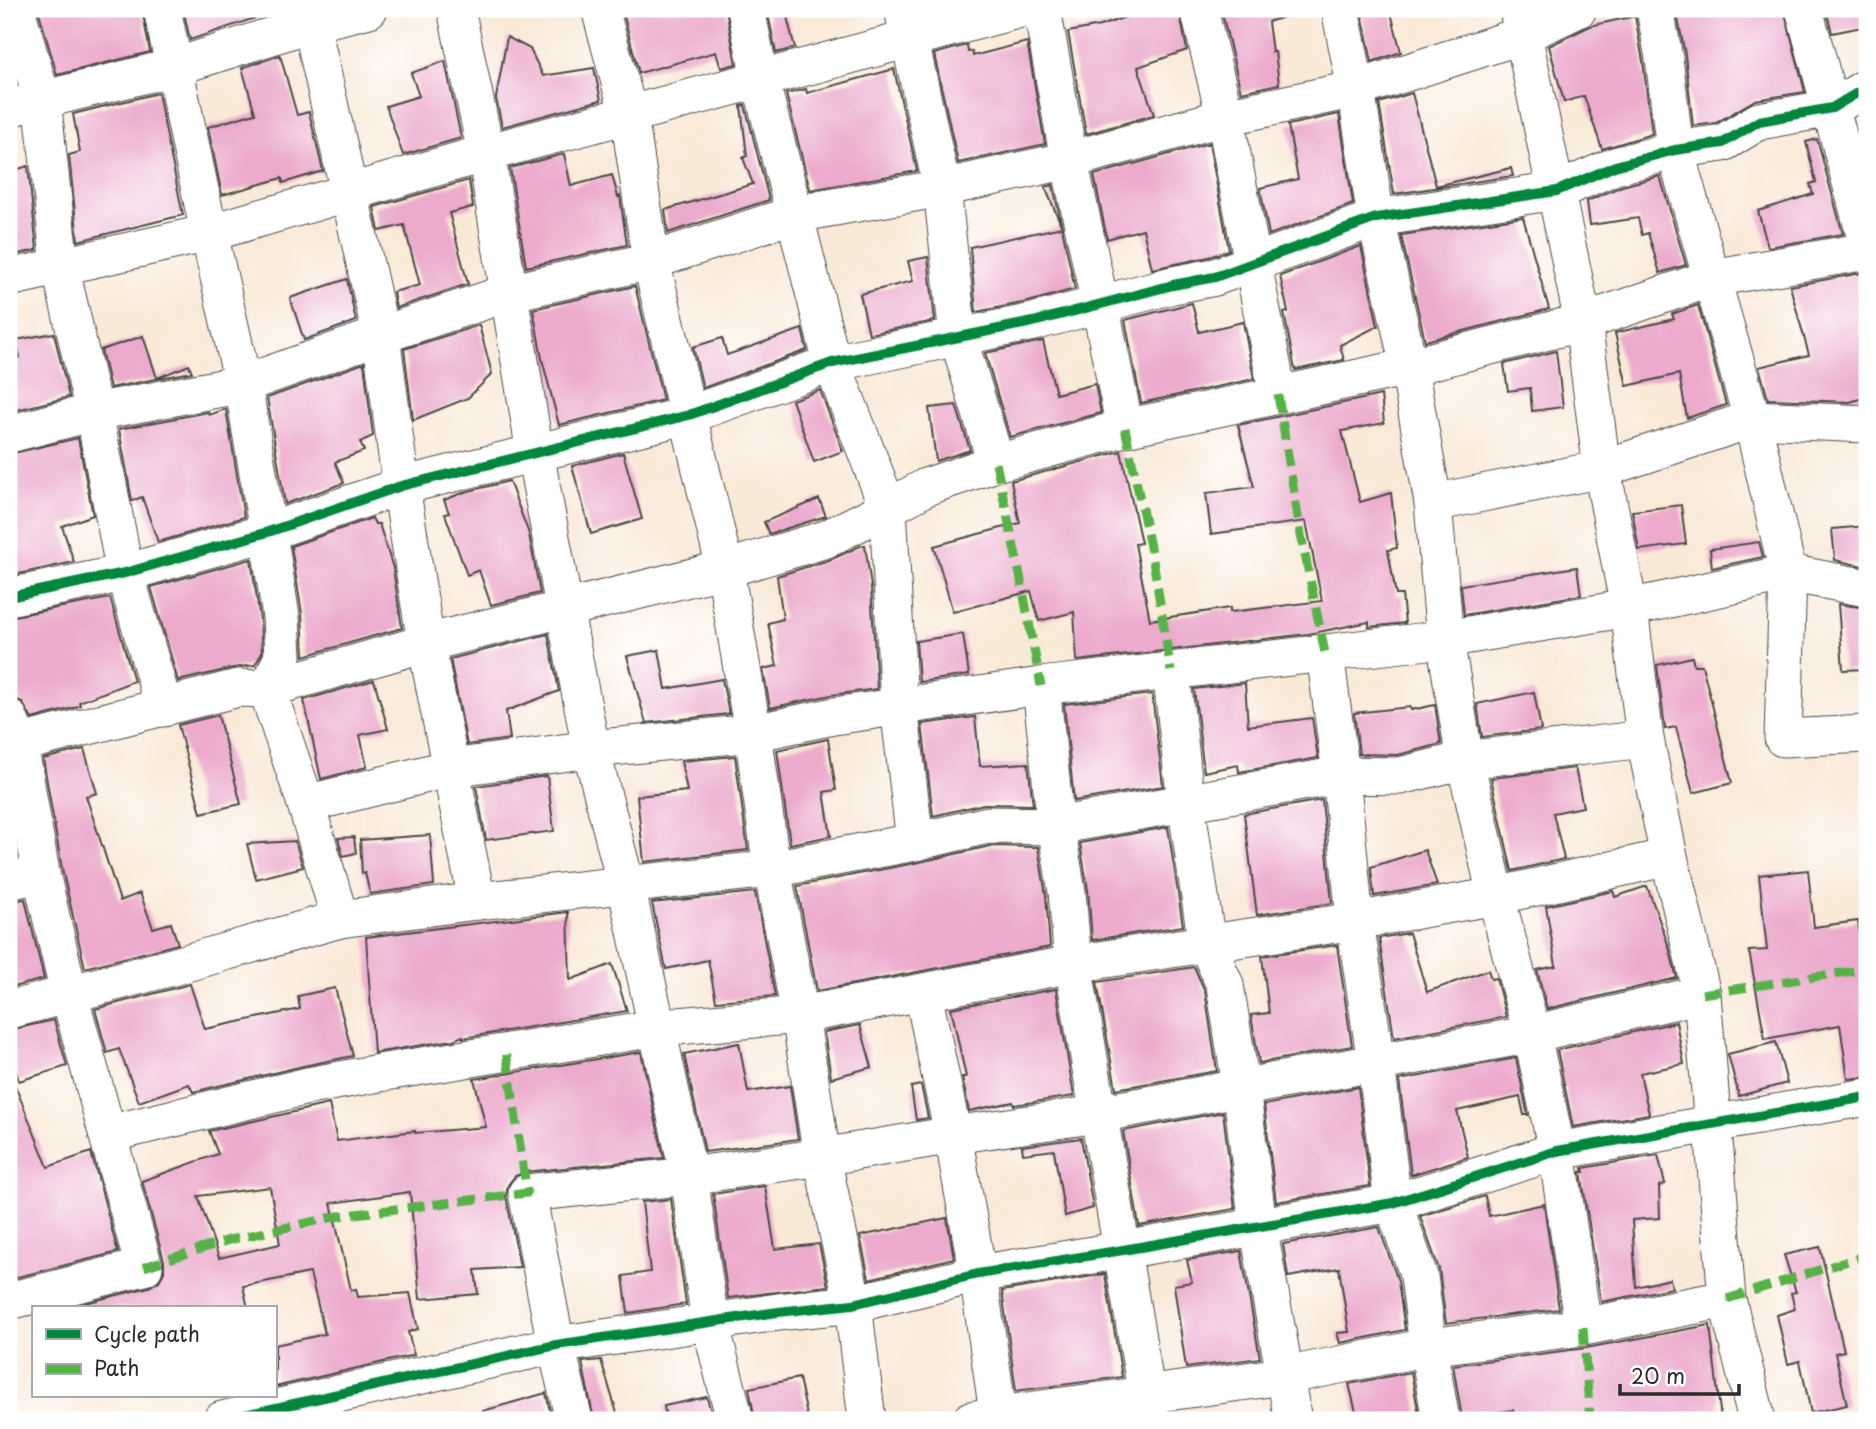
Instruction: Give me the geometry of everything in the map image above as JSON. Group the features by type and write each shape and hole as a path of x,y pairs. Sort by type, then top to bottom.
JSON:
{"street":[{"path":"16,9 26,104 94,412 125,573 164,708"},
{"path":"162,9 243,384 268,532 281,617 283,657 267,689 306,804 340,919"},
{"path":"26,104 175,67 310,16 369,9"},
{"path":"456,9 486,153 535,453 564,608 592,749 626,885 689,1176 710,1322 735,1420"},
{"path":"600,9 629,115 651,261 725,569 753,733 772,869 800,1015 822,1157 853,1304 867,1420"},
{"path":"746,9 760,78 832,363 888,508 899,706 915,842"},
{"path":"9,278 209,233 760,78 907,24 1021,9"},
{"path":"1042,9 1069,160 1125,428"},
{"path":"1199,9 1225,117 1279,395"},
{"path":"1339,9 1356,89 1376,218 1409,367 1433,503 1445,639 1465,760 1558,1151 1583,1327"},
{"path":"9,434 94,412 243,384 508,293 651,261 795,214 942,188 1069,160 1225,117 1356,89 1520,22 1578,9"},
{"path":"1655,9 1675,150 1752,419 1787,573 1783,738 1867,734"},
{"path":"1804,9 1867,242"},
{"path":"310,16 381,335 426,643 477,901"},
{"path":"1520,22 1583,322 1602,469 1629,608 1646,739 1702,994 1727,1299 1757,1420"},
{"path":"907,24 942,188 958,337 996,463"},
{"path":"9,597 125,573 268,532 401,486 689,415 832,363 1033,321 1215,276 1376,218 1557,191 1615,166 1675,150 1723,143 1759,121 1832,108 1867,87"},
{"path":"9,1301 144,1268 69,994 25,877 12,736 164,708 238,688 267,689 426,643 725,569 826,539 926,487 996,463 1125,428 1409,367 1583,322 1712,278 1867,251"},
{"path":"1433,503 1602,469 1752,419 1867,424"},
{"path":"306,804 451,768 592,749 753,733 834,716 1041,686 1445,639 1629,608 1787,573 1867,588"},
{"path":"1325,653 1341,775 1355,921 1393,1203 1419,1276 1441,1420"},
{"path":"1171,671 1186,803 1207,944 1225,985 1241,1086 1258,1226 1293,1420"},
{"path":"1041,686 1056,826 1067,892 1073,964 1149,1407"},
{"path":"9,1010 172,968 340,919 477,901 772,869 988,825 1056,826 1341,775 1400,776 1465,760 1646,739"},
{"path":"108,1133 308,1086 494,1053 656,1028 800,1015 1073,964 1355,921 1496,896 1670,857"},
{"path":"923,993 953,1135 978,1274 990,1418 1149,1407 1428,1347 1583,1327 1727,1299"},
{"path":"574,1420 556,1345 527,1193 689,1176 1098,1114 1532,1034 1702,994"},
{"path":"222,1420 282,1414 556,1345 778,1312 853,1304 978,1274 1393,1203 1558,1151 1867,1097"}],"building":[{"path":"38,9 142,9 150,52 57,75"},
{"path":"183,9 266,9 267,14 190,40"},
{"path":"622,9 726,9 736,64 721,68 716,52 639,73"},
{"path":"767,9 785,9 795,48 776,53"},
{"path":"1148,9 1179,9 1187,50 1138,67 1154,115 1086,134 1068,32 1100,26"},
{"path":"1221,9 1291,9 1292,14 1268,22 1279,84 1241,92"},
{"path":"1361,9 1390,9 1401,52 1372,62"},
{"path":"1676,9 1784,9 1805,92 1755,100 1716,123 1693,126 1685,55"},
{"path":"1826,9 1867,9 1867,26 1832,33"},
{"path":"1635,16 1652,134 1602,149 1584,96 1564,102 1549,46 1590,26"},
{"path":"507,37 530,49 543,76 594,68 601,100 502,127 496,98"},
{"path":"1027,42 1045,144 958,163 934,54 967,45 968,52 972,51 973,56"},
{"path":"280,55 297,115 309,112 323,171 283,183 282,178 222,195 208,127 255,113 242,68"},
{"path":"445,61 461,138 403,155 386,106 419,96 411,73"},
{"path":"894,69 917,171 810,190 786,94 806,89 807,93"},
{"path":"158,93 183,215 78,241 69,155 80,152 73,114"},
{"path":"1412,93 1436,186 1511,168 1513,176 1394,194 1379,103"},
{"path":"745,105 769,200 668,233 665,210 753,184 743,158 747,156 741,106"},
{"path":"1339,114 1353,204 1269,235 1260,188 1298,179 1288,125"},
{"path":"1867,126 1867,162 1858,129"},
{"path":"1817,139 1843,234 1768,247 1758,211 1813,194 1810,184 1816,182 1806,142"},
{"path":"1209,143 1229,250 1152,269 1143,229 1107,239 1094,175"},
{"path":"564,154 571,186 612,175 618,197 620,196 627,245 526,267 510,168"},
{"path":"28,166 37,250 9,254 9,172"},
{"path":"1660,176 1686,265 1660,273 1648,233 1642,235 1638,218 1590,225 1587,201 1622,186"},
{"path":"469,180 473,207 449,213 468,284 396,308 393,292 420,285 404,225 379,231 374,207"},
{"path":"1053,185 1062,226 1045,187"},
{"path":"1523,217 1549,309 1425,341 1401,235"},
{"path":"1062,227 1075,289 976,312 970,247"},
{"path":"1361,246 1378,326 1340,345 1344,360 1295,370 1284,313 1288,312 1280,276"},
{"path":"928,257 935,321 869,334 860,294 913,281 908,261"},
{"path":"1867,272 1867,397 1850,402 1768,399 1759,367 1809,355 1790,286"},
{"path":"347,279 356,321 304,340 290,298"},
{"path":"635,286 663,400 559,425 542,359 533,309"},
{"path":"1192,303 1199,332 1243,322 1254,379 1141,403 1125,320"},
{"path":"1698,305 1726,405 1687,418 1679,374 1627,386 1615,333 1674,319 1672,314"},
{"path":"479,325 492,374 468,398 413,420 404,349"},
{"path":"802,329 807,350 703,388 693,347 722,338 727,355"},
{"path":"54,333 69,397 9,412 9,360 20,357 16,340"},
{"path":"143,336 157,378 189,365 192,372 110,388 101,350"},
{"path":"1043,341 1056,394 1095,384 1101,413 1010,437 985,353"},
{"path":"1556,351 1563,407 1532,411 1530,388 1508,391 1504,364"},
{"path":"364,363 373,436 360,442 364,451 335,462 344,483 285,504 267,398"},
{"path":"820,390 843,451 814,462 792,400"},
{"path":"1381,395 1384,423 1342,431 1360,502 1391,493 1397,548 1388,550 1396,595 1402,595 1405,623 1369,627 1369,622 1308,634 1077,661 1074,612 1039,621 1031,591 953,612 934,546 1020,523 1011,481 1121,451 1141,543 1135,544 1150,620 1230,608 1230,612 1322,601 1306,521 1211,534 1206,493 1254,487 1238,425"},
{"path":"956,405 970,450 936,461 929,408"},
{"path":"226,409 244,517 158,542 142,497 132,501 119,429 208,412 209,415"},
{"path":"78,438 93,515 62,526 74,562 9,576 9,454"},
{"path":"623,453 642,519 591,534 572,466"},
{"path":"509,481 529,534 540,593 491,605 479,570 467,575 445,514 449,513 444,500"},
{"path":"819,499 826,516 769,534 764,522"},
{"path":"1681,505 1686,544 1639,550 1632,511"},
{"path":"372,518 375,524 379,524 393,568 402,628 304,656 302,614 291,546"},
{"path":"1867,526 1867,567 1835,560 1832,529"},
{"path":"1759,542 1763,557 1712,568 1710,549"},
{"path":"865,545 871,586 877,689 831,695 770,708 763,669 777,666 768,623 783,619 777,576 832,559"},
{"path":"251,559 262,653 255,665 178,681 151,587"},
{"path":"1577,567 1581,595 1464,615 1461,585"},
{"path":"110,598 134,681 79,702 80,705 73,708 32,719 22,702 13,697 9,698 9,617"},
{"path":"1838,604 1867,608 1867,669 1843,670"},
{"path":"548,634 559,691 506,711 510,739 467,745 450,659"},
{"path":"963,634 969,675 919,682 916,641"},
{"path":"659,650 666,689 722,679 729,714 646,723 627,656"},
{"path":"1692,657 1694,665 1702,665 1732,783 1693,793 1676,727 1665,729 1657,665"},
{"path":"374,680 388,729 360,735 367,767 321,779 304,700"},
{"path":"1245,683 1248,726 1312,718 1318,758 1239,772 1238,765 1204,772 1194,689"},
{"path":"1534,692 1541,730 1482,737 1477,704"},
{"path":"1152,694 1163,786 1074,801 1064,704"},
{"path":"1435,705 1441,744 1398,755 1359,754 1354,713 1410,707 1411,710"},
{"path":"218,715 241,804 201,813 178,725"},
{"path":"975,717 980,766 1028,763 1033,805 984,804 933,816 922,724"},
{"path":"828,739 836,790 824,792 831,836 790,844 777,750"},
{"path":"84,749 97,793 86,796 120,901 140,893 153,928 171,923 178,944 85,968 62,869 43,759"},
{"path":"735,756 748,850 644,862 637,796 687,791 681,761"},
{"path":"1575,768 1583,807 1553,813 1564,859 1512,871 1491,778"},
{"path":"547,776 554,831 486,840 476,786"},
{"path":"1322,800 1332,903 1257,915 1244,814"},
{"path":"9,808 17,857 9,859"},
{"path":"1168,827 1183,926 1092,940 1088,890 1080,843"},
{"path":"430,835 434,885 370,894 365,873 362,873 360,840"},
{"path":"354,837 356,853 343,856 338,838"},
{"path":"295,841 303,867 256,879 247,844"},
{"path":"990,846 1038,847 1046,895 1050,947 817,991 797,886"},
{"path":"1425,850 1437,885 1374,896 1371,867"},
{"path":"1808,870 1814,927 1858,921 1860,935 1867,934 1867,1077 1848,1079 1840,1025 1765,1039 1749,951 1767,950 1759,875"},
{"path":"1647,886 1677,978 1547,1009 1537,970 1556,966 1546,906 1613,891 1615,897"},
{"path":"755,892 775,996 716,1001 708,960 666,969 652,903"},
{"path":"25,899 44,979 9,988 9,901"},
{"path":"568,912 570,980 612,964 627,1011 463,1036 374,1053 366,937"},
{"path":"1409,933 1427,992 1488,970 1491,979 1496,978 1506,1017 1394,1038 1379,938"},
{"path":"1337,945 1352,1046 1259,1063 1251,1015 1269,1013 1262,956"},
{"path":"1194,967 1205,991 1217,1071 1116,1089 1097,982"},
{"path":"190,984 205,1029 300,1009 298,996 335,988 353,1056 193,1092 189,1084 139,1102 119,1049 107,1053 95,1009"},
{"path":"1056,989 1074,1096 1014,1105 1013,1102 969,1111 962,1077 966,1077 951,1008"},
{"path":"54,1020 67,1066 19,1081 9,1049 9,1030"},
{"path":"1676,1022 1684,1064 1640,1073 1649,1114 1573,1127 1557,1050"},
{"path":"860,1025 872,1067 831,1078 824,1032"},
{"path":"1776,1042 1787,1083 1739,1096 1728,1054"},
{"path":"739,1043 748,1092 790,1086 798,1139 705,1152 684,1054"},
{"path":"641,1052 664,1158 525,1172 515,1176 508,1185 506,1196 520,1267 475,1270 478,1294 420,1299 410,1192 331,1203 351,1290 356,1289 358,1297 410,1293 418,1329 408,1332 414,1355 276,1387 276,1345 325,1334 310,1273 243,1286 248,1306 74,1306 149,1287 159,1281 164,1272 164,1261 142,1181 218,1154 209,1131 329,1104 337,1141 415,1131 486,1127 474,1079","holes":["270,1187 280,1244 219,1258 198,1196"]},
{"path":"1516,1058 1528,1115 1524,1115 1520,1097 1457,1111 1468,1157 1411,1175 1399,1080"},
{"path":"10,1073 48,1167 91,1152 118,1252 10,1279"},
{"path":"921,1085 928,1118 916,1120 911,1087"},
{"path":"1358,1087 1370,1186 1276,1202 1264,1105"},
{"path":"1223,1112 1235,1209 1139,1226 1123,1131"},
{"path":"1081,1138 1093,1208 1065,1216 1054,1150 1023,1154 1022,1146"},
{"path":"1658,1155 1665,1184 1659,1186 1660,1218 1632,1220 1636,1287 1670,1279 1672,1288 1601,1302 1581,1172 1584,1172 1583,1168"},
{"path":"765,1186 775,1249 819,1244 828,1286 728,1298 713,1194"},
{"path":"1485,1196 1489,1216 1544,1204 1559,1309 1446,1323 1439,1269 1420,1216"},
{"path":"671,1199 686,1304 628,1313 623,1276 650,1272 642,1202"},
{"path":"947,1218 954,1258 869,1279 860,1236"},
{"path":"1379,1227 1398,1281 1405,1330 1340,1343 1337,1333 1349,1332 1339,1268 1288,1277 1283,1244"},
{"path":"1820,1247 1844,1351 1835,1353 1847,1405 1811,1413 1800,1361 1788,1364 1777,1315 1795,1309 1791,1293 1796,1292 1784,1255"},
{"path":"1241,1251 1260,1358 1186,1368 1174,1285 1192,1282 1187,1260"},
{"path":"1105,1274 1122,1377 1016,1391 1002,1291"},
{"path":"1710,1325 1721,1420 1514,1420 1513,1410 1462,1418 1453,1365 1586,1348"},
{"path":"601,1360 619,1420 594,1420 582,1362"},
{"path":"1411,1372 1420,1420 1358,1420 1349,1384"},
{"path":"799,1378 808,1420 755,1420 749,1388"},
{"path":"546,1393 552,1420 484,1420 483,1411"},
{"path":"707,1397 713,1420 666,1420 664,1406"}],"marked path":[{"path":"1278,395 1301,535 1325,653"},
{"path":"1125,428 1154,566 1171,671"},
{"path":"996,463 1041,686"},
{"path":"1702,994 1867,969"},
{"path":"144,1267 229,1240 339,1216 527,1193 506,1051"},
{"path":"1727,1299 1867,1255"},
{"path":"1583,1327 1590,1420"}],"cycle path":[{"path":"9,597 125,573 268,532 401,486 689,415 832,363 1033,322 1173,285 1215,277 1376,218 1557,191 1615,166 1675,150 1723,143 1759,121 1832,108 1867,87"},
{"path":"222,1420 556,1345 778,1312 853,1304 978,1274 1393,1203 1557,1151 1867,1097"}]}
